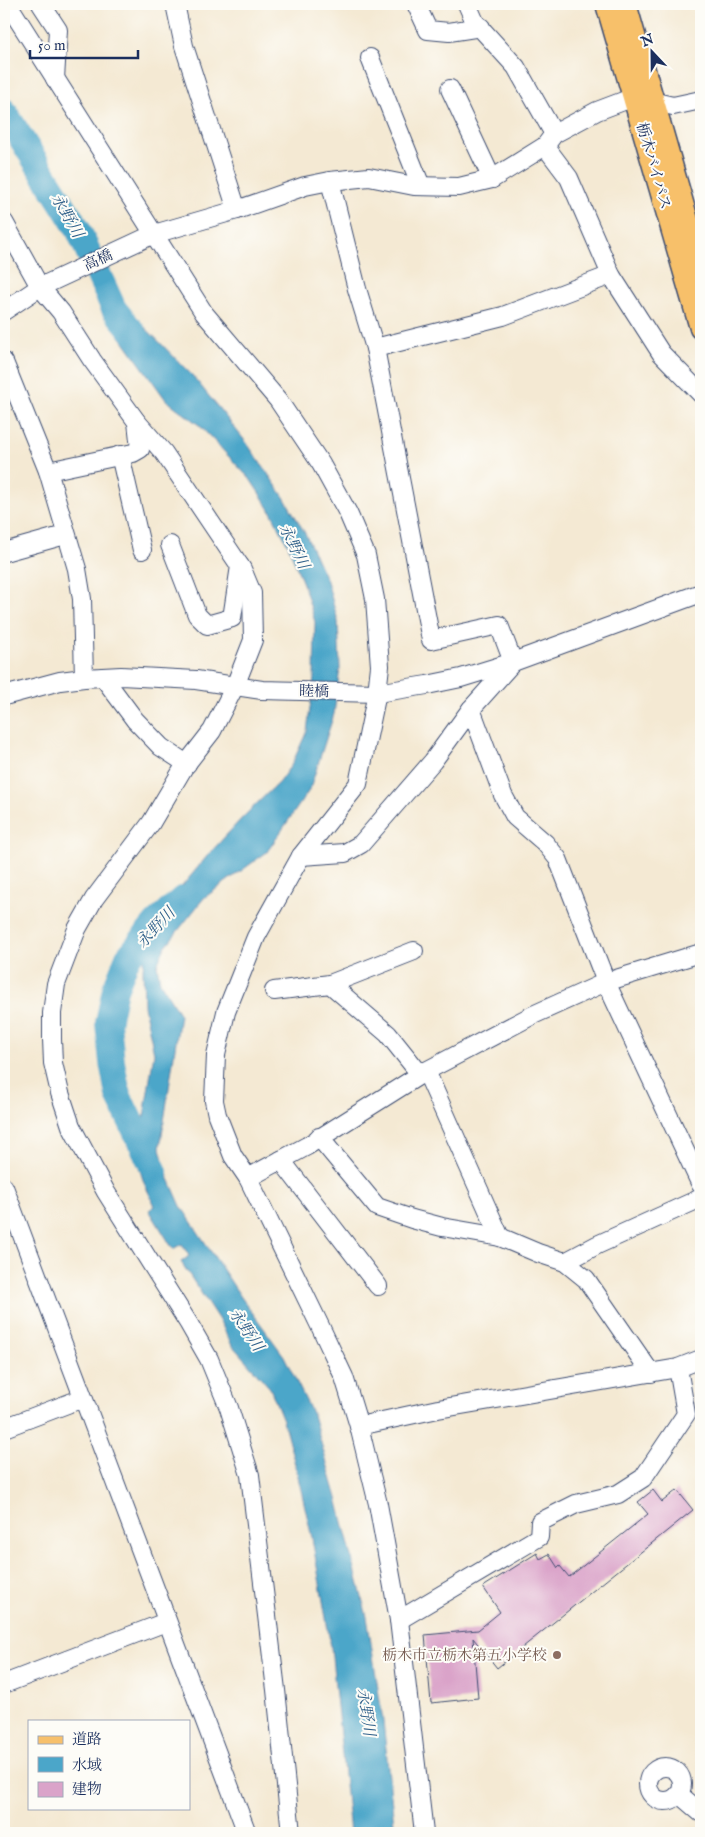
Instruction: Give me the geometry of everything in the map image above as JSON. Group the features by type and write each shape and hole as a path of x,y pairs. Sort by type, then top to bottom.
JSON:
{"main road":[{"name":"栃木バイパス","path":"607,4 644,99 701,269"},
{"name":"栃木バイパス","path":"625,4 644,99 701,328"}],"street":[{"path":"8,4 55,79 147,237 204,312 278,400 321,464 348,512 366,555 375,599 380,666 372,692 358,784 301,856 256,937 226,1012 216,1055 214,1100 217,1115 233,1156 248,1178 344,1377 359,1426 378,1504 399,1620 424,1833"},
{"path":"41,4 58,30 55,79"},
{"path":"175,4 184,46 237,210"},
{"path":"416,4 428,30 449,32 481,27"},
{"path":"467,4 475,22 516,67 549,140 569,178 611,275 661,353 701,394"},
{"path":"370,58 420,186"},
{"path":"450,89 492,180 549,140 597,111 644,99 673,106 701,100"},
{"name":"高橋","path":"4,311 40,287 147,237 237,210 305,186 330,180 369,177 420,186 459,187 492,180"},
{"path":"301,856 345,853 361,844 433,761 471,709 513,662 499,624 431,640 375,348 357,289 330,180"},
{"path":"4,222 40,287 61,312 92,360 137,422 164,452 240,566 252,593 253,640 235,686 212,731 187,764 151,822 94,899 77,929 56,984 52,1012 53,1063 60,1093 71,1126 88,1160 209,1359 232,1416 250,1475 290,1833"},
{"path":"375,348 503,316 611,275"},
{"path":"4,362 48,470 65,535 77,570 82,599 84,678"},
{"path":"48,470 133,453 140,449 137,422"},
{"path":"120,455 142,550"},
{"path":"4,552 65,535"},
{"path":"170,545 197,616 207,625 232,618 240,566"},
{"name":"睦橋","path":"4,696 60,681 103,677 196,680 262,690 372,692 427,686 513,662 701,593"},
{"path":"103,677 142,727 161,747 187,764"},
{"path":"471,709 503,795 515,817 545,844 558,859 606,982 701,1185"},
{"path":"274,990 330,984 414,952"},
{"path":"248,1178 307,1146 423,1073 533,1015 606,982 701,953"},
{"path":"330,984 388,1034 423,1073 500,1237"},
{"path":"319,1137 377,1207 442,1227 500,1237 538,1254 565,1262 586,1279 651,1373"},
{"path":"281,1160 378,1286"},
{"path":"4,1187 166,1622 247,1833"},
{"path":"565,1262 597,1245 701,1198"},
{"path":"359,1426 438,1409 678,1368 701,1359"},
{"path":"399,1620 539,1537 540,1522 576,1504 618,1494 643,1478 686,1414 678,1368"},
{"path":"4,1428 83,1398"},
{"path":"4,1684 166,1622"},
{"path":"680,1795 701,1813"}],"water":[{"path":"117,299 192,375 246,442 284,497 306,535 327,581 338,621 340,668 334,714 310,789 267,852 204,898 165,947 157,965 160,982 180,1015 160,1148 166,1172 181,1206 241,1297 284,1356 313,1415 337,1498 367,1617 383,1721 395,1833 350,1833 331,1647 312,1538 283,1420 270,1388 231,1344 222,1325 181,1262 189,1256 182,1244 173,1249 149,1210 155,1206 144,1183 137,1161 154,1053 144,1006 143,969 145,943 168,903 208,855 279,782 292,764 307,731 314,678 315,622 288,545 269,508 250,479 199,425 166,400 102,311"}],"building":[{"path":"653,1490 662,1502 677,1490 693,1510 497,1668 473,1638 478,1698 431,1703 425,1635 478,1630 500,1612 483,1587 537,1553 540,1559 549,1554 558,1568 560,1566 569,1577 648,1514 638,1502"}],"waterway":[{"name":"永野川","path":"4,111 78,229 114,309 133,332"},
{"name":"永野川","path":"155,1172 118,1095 108,1023 115,989 128,957 156,923 182,899"}],"place":[{"name":"栃木市立栃木第五小学校","path":"557,1655"}]}
